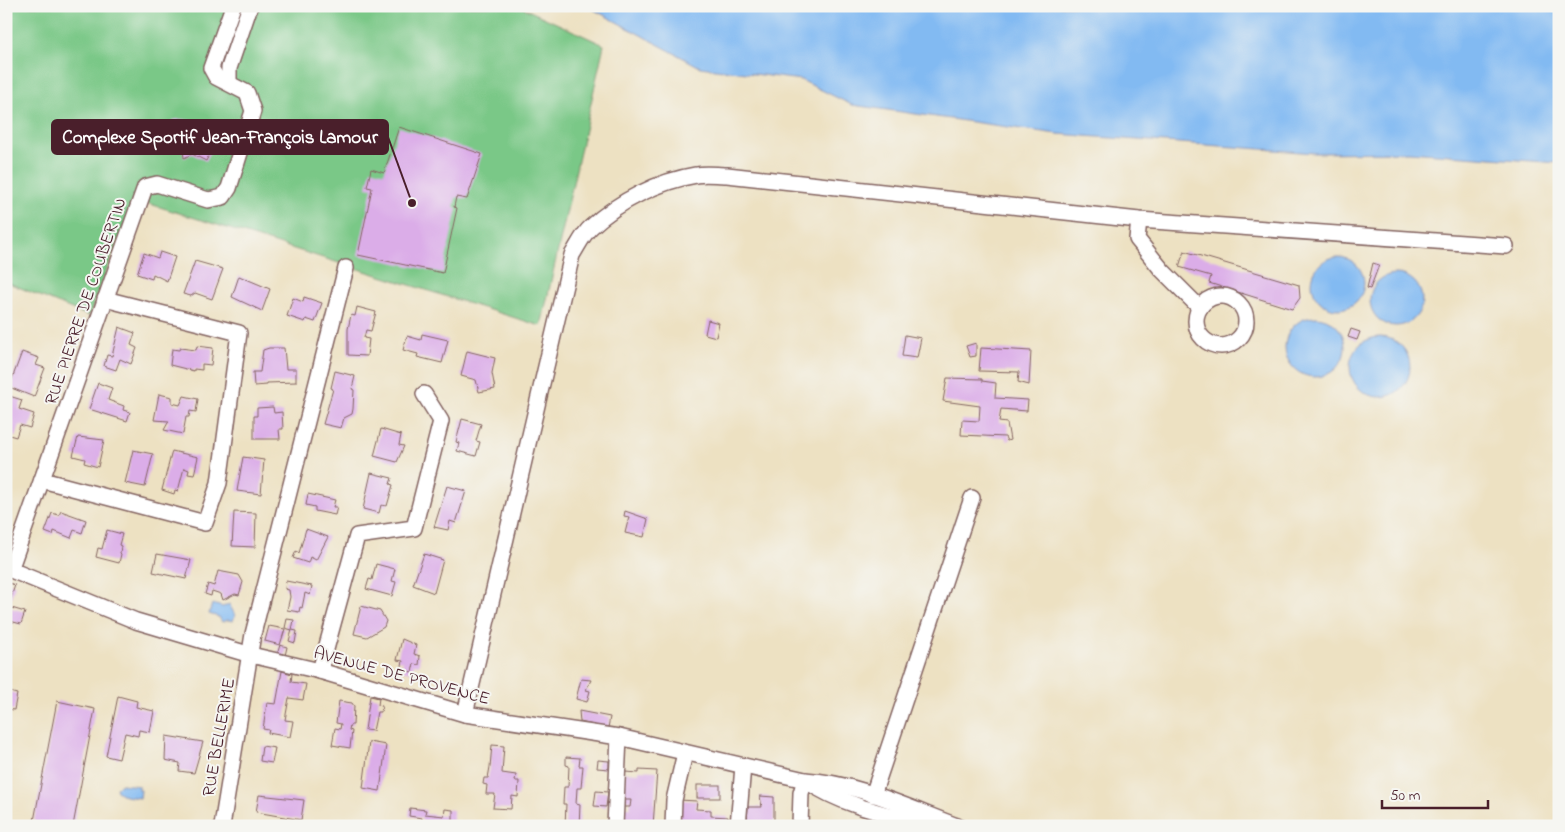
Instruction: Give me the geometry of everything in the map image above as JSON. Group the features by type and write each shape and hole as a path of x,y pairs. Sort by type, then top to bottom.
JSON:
{"street":[{"path":"233,6 211,68 216,77 229,83 229,68 250,6"},
{"name":"RUE PIERRE DE COUBERTIN","path":"8,569 42,480 145,187 157,184 208,200 223,197 228,188 253,111 247,93 229,83"},
{"path":"465,714 572,255 590,228 613,210 642,193 671,180 698,174 810,183 1139,220 1506,246"},
{"path":"1139,220 1138,239 1162,270 1200,308"},
{"name":"RUE BELLERIME","path":"222,826 253,634 346,268"},
{"path":"42,480 205,524 219,483 239,334 105,299"},
{"path":"320,671 357,536 414,528 441,421 424,394"},
{"path":"873,795 972,498"},
{"name":"AVENUE DE PROVENCE","path":"8,569 136,621 251,655 320,671 465,714 619,737 802,779"},
{"path":"615,826 619,737"},
{"path":"672,826 674,800 685,753"},
{"path":"738,826 743,766"},
{"path":"802,779 818,780 873,795 957,826"},
{"path":"800,826 802,779"},
{"path":"802,779 820,790 886,815 933,826"}],"green space":[{"path":"6,6 519,6 604,45 541,326 134,199 89,316 6,282"}],"water":[{"path":"587,6 1559,6 1559,163 1409,152 1315,153 1057,134 852,105 801,80 700,67"},
{"path":"1333,257 1343,257 1353,261 1360,268 1364,283 1360,298 1353,305 1343,309 1333,309 1323,305 1316,298 1312,288 1312,278 1316,268 1323,261"},
{"path":"1396,274 1410,278 1418,286 1422,300 1418,314 1410,322 1396,326 1382,322 1374,314 1370,300 1374,286 1382,278"},
{"path":"1315,317 1332,322 1340,330 1345,347 1340,364 1332,372 1315,377 1298,372 1290,364 1285,347 1290,330 1298,322"},
{"path":"1380,337 1397,342 1405,350 1410,367 1405,384 1397,392 1380,397 1363,392 1355,384 1350,367 1355,350 1363,342"},
{"path":"212,604 223,607 229,604 235,615 233,621 222,622 219,617 209,614"},
{"path":"122,784 139,786 139,790 141,790 140,798 125,796 117,791 116,788"}],"building":[{"path":"181,119 201,122 218,137 221,143 213,147 206,161 192,154 184,158 183,150 168,143 174,129 172,120"},
{"path":"399,127 482,154 467,199 456,197 454,207 457,208 443,273 358,255 372,188 367,187 371,169 384,173"},
{"path":"1184,251 1299,285 1300,298 1292,309 1209,283 1211,276 1179,267"},
{"path":"160,252 175,257 167,281 153,274 152,279 137,274 144,253 158,258"},
{"path":"195,261 223,269 212,299 195,293 191,296 183,294"},
{"path":"1373,263 1379,265 1370,289 1367,288"},
{"path":"239,276 270,289 262,311 232,297"},
{"path":"304,297 322,303 315,322 306,319 305,322 287,316 293,298 303,302"},
{"path":"357,307 376,312 371,331 366,330 364,338 369,339 367,356 348,355 348,329 351,315 355,316"},
{"path":"708,320 719,323 716,337 705,334"},
{"path":"119,327 135,333 131,345 137,348 131,364 120,359 116,370 104,366 107,355 112,356"},
{"path":"1351,329 1360,332 1357,340 1348,337"},
{"path":"422,334 448,340 442,363 417,357 418,354 403,350 407,336 421,340"},
{"path":"905,335 921,338 917,358 902,356"},
{"path":"976,343 976,356 970,357 966,346"},
{"path":"197,346 213,348 211,365 202,364 202,370 194,369 194,371 170,365 172,349 196,350"},
{"path":"284,348 286,369 296,369 296,382 267,383 267,385 254,386 253,372 260,372 263,350"},
{"path":"981,348 1031,351 1029,385 1018,382 1019,372 979,371"},
{"path":"467,351 495,358 492,373 495,389 479,392 476,380 461,376"},
{"path":"22,352 39,358 36,365 45,368 34,397 9,387"},
{"path":"335,371 355,376 352,389 354,390 352,414 344,418 341,428 323,424 333,389 331,388"},
{"path":"947,378 982,379 982,381 996,383 995,398 1028,400 1027,411 1001,409 999,422 1007,423 1010,440 1007,441 1005,437 961,435 962,420 979,421 980,406 943,401"},
{"path":"98,383 112,388 108,400 124,406 123,410 130,412 127,421 89,409"},
{"path":"159,394 172,397 172,403 180,405 184,396 198,399 196,412 190,411 189,417 186,417 183,434 164,430 169,421 154,420"},
{"path":"6,395 22,400 19,409 34,414 30,428 20,425 16,437 6,434"},
{"path":"273,407 274,413 282,412 283,429 279,429 280,439 254,439 254,416 257,416 257,408"},
{"path":"462,419 481,424 476,441 480,442 476,456 457,451 459,443 456,442"},
{"path":"381,429 401,435 399,445 404,446 397,462 374,456"},
{"path":"78,437 104,440 98,467 84,463 85,459 73,456"},
{"path":"133,450 153,454 145,487 125,483"},
{"path":"172,451 198,457 194,475 188,474 189,470 184,468 178,491 175,490 174,494 162,490"},
{"path":"243,457 264,460 261,494 237,491"},
{"path":"371,473 392,478 390,484 393,485 387,506 381,505 379,513 363,509"},
{"path":"447,486 466,491 456,523 450,521 448,530 434,527"},
{"path":"308,494 335,500 333,507 337,507 335,515 315,511 315,507 306,505"},
{"path":"61,511 86,520 82,533 74,530 71,538 54,531 53,535 45,532 52,513 59,515"},
{"path":"625,511 648,519 644,537 625,533 629,517 624,516"},
{"path":"234,512 256,513 255,547 232,546"},
{"path":"306,529 328,537 316,560 310,557 308,563 293,558 296,551 299,553"},
{"path":"107,530 122,534 119,545 121,546 121,554 119,563 96,557 98,548 102,549"},
{"path":"157,554 191,560 186,579 153,572"},
{"path":"424,554 443,560 434,593 413,585"},
{"path":"376,564 395,569 392,581 396,582 392,596 366,589 369,579 372,580"},
{"path":"218,571 239,575 243,582 239,595 235,594 223,600 221,594 212,591 211,596 205,594 208,584 214,586"},
{"path":"286,581 312,586 310,595 305,593 302,608 300,607 299,612 287,610 290,597 289,590 285,589"},
{"path":"6,582 15,585 8,607 25,612 21,624 6,620"},
{"path":"361,606 380,611 386,621 384,627 367,637 354,634"},
{"path":"287,619 294,620 292,630 285,628"},
{"path":"269,626 285,629 280,645 265,641"},
{"path":"292,630 297,631 295,643 289,641"},
{"path":"402,639 416,645 414,654 420,656 419,665 414,664 412,672 401,670 403,661 397,660"},
{"path":"280,645 287,647 284,660 276,658"},
{"path":"282,671 292,674 291,682 306,684 303,700 289,698 285,720 293,721 290,737 268,733 269,730 263,729 267,703 276,704"},
{"path":"581,679 591,680 586,690 590,691 587,702 576,699"},
{"path":"6,691 17,694 14,710 6,709"},
{"path":"118,696 137,701 136,707 154,711 150,732 139,730 138,736 125,733 119,759 106,756"},
{"path":"370,696 379,698 378,705 382,706 381,712 377,712 373,731 365,730"},
{"path":"57,701 95,709 73,826 33,826"},
{"path":"339,701 352,703 354,706 353,725 350,725 349,730 352,731 350,748 332,745 335,728 340,729 341,724 336,723"},
{"path":"579,711 610,717 608,728 580,722"},
{"path":"166,736 203,742 194,773 179,771 180,763 165,760"},
{"path":"369,742 386,745 380,791 363,788"},
{"path":"492,745 504,746 502,773 516,775 515,781 519,781 518,797 512,796 511,809 493,808 495,794 486,794 487,785 483,784 484,778 488,778"},
{"path":"262,746 275,748 272,763 260,761"},
{"path":"566,757 580,758 579,766 583,766 581,788 577,788 576,804 580,805 579,826 565,826 566,804 563,804 564,787 568,787 569,766 566,765"},
{"path":"598,760 609,761 609,769 597,768"},
{"path":"639,770 657,771 653,826 622,826 623,807 630,807 631,800 623,800 625,772 639,773"},
{"path":"697,785 720,785 720,798 697,798"},
{"path":"596,791 608,792 606,807 594,806"},
{"path":"259,795 304,800 301,820 256,812"},
{"path":"760,796 774,797 774,826 760,826 761,823 747,822 748,807 762,807"},
{"path":"679,800 697,801 696,809 711,810 711,816 728,817 728,826 695,826 695,823 678,822"},
{"path":"410,808 426,810 425,814 444,816 445,809 453,810 453,826 421,826 422,818 409,816"}],"place":[{"name":"Complexe Sportif Jean-François Lamour","path":"412,203"}]}
